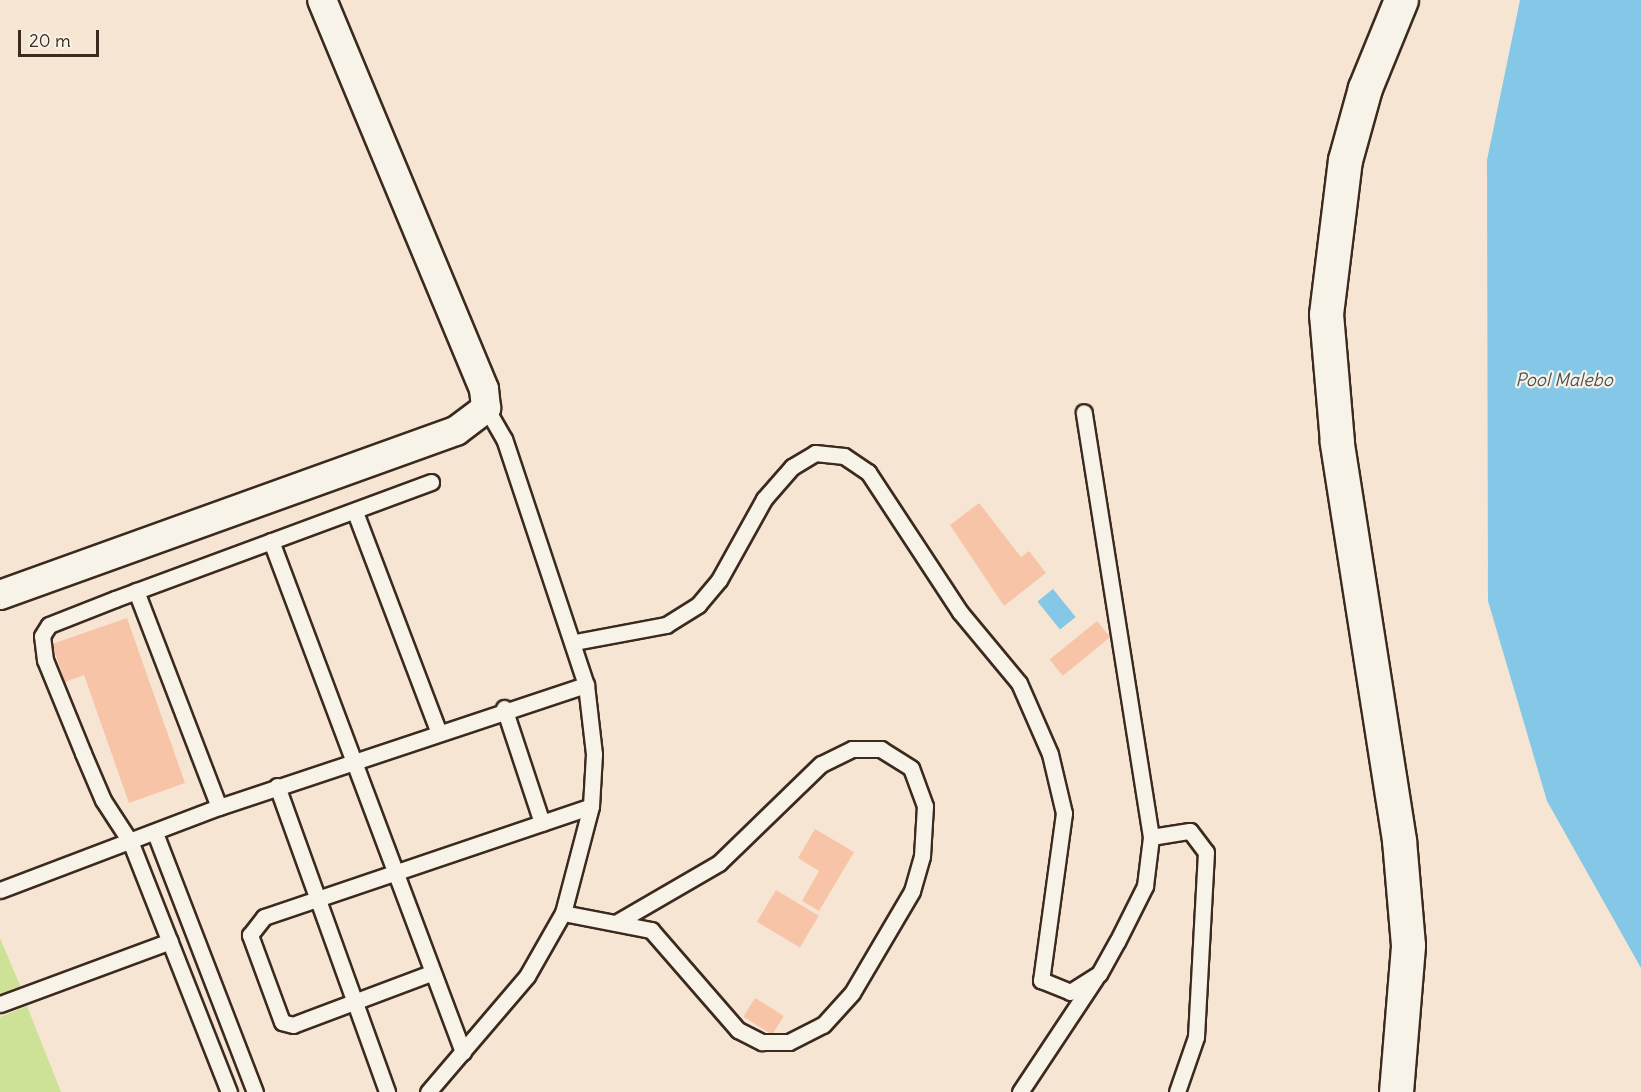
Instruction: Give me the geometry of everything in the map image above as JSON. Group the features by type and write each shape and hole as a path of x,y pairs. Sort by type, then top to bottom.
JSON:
{"main road":[{"path":"1396,1092 1408,945 1399,840 1337,442 1326,314 1345,160 1365,88 1401,0"}],"street":[{"path":"0,595 456,431 486,408 484,389 322,0"}],"lane":[{"path":"428,1092 527,976 563,913 591,806 594,754 586,685 576,642 504,440 486,408"},
{"path":"1020,1092 1098,974 1145,886 1151,837 1084,412"},
{"path":"576,642 666,625 698,605 719,580 764,499 792,467 815,453 844,456 868,472 960,612 1019,683 1050,754 1064,813 1041,980 1070,992 1098,974"},
{"path":"229,1092 131,843 103,800 41,648 50,626 136,591 431,482"},
{"path":"355,512 438,731"},
{"path":"271,541 354,760 392,873 463,1052"},
{"path":"136,591 219,807"},
{"path":"0,890 131,843 277,786 504,708 586,685"},
{"path":"504,708 542,823"},
{"path":"563,913 619,921 651,930 671,948 717,1013 738,1030 774,1045 823,1025 852,993 912,891 922,856 925,806 911,768 881,749 852,749 821,764 719,863 619,921"},
{"path":"277,786 387,1092"},
{"path":"431,973 307,1021 282,1022 252,951 254,923 317,899 591,806"},
{"path":"1151,837 1190,831 1206,852 1196,1037 1177,1092"},
{"path":"155,833 255,1092"},
{"path":"0,1004 170,941"}],"green space":[{"path":"0,938 22,990 0,999"},
{"path":"27,1006 61,1092 0,1092 0,1017"}],"water":[{"name":"Pool Malebo","path":"1520,0 1641,0 1641,968 1547,801 1488,601 1487,160"},
{"path":"1053,589 1076,617 1060,630 1037,602"}],"building":[{"path":"979,503 1021,557 1029,551 1046,573 1004,606 950,525"},
{"path":"127,618 185,783 129,803 84,675 65,682 52,644"},
{"path":"1097,621 1110,637 1063,676 1050,659"},
{"path":"815,829 854,852 819,911 802,901 819,871 798,858"},
{"path":"776,890 819,916 800,947 757,922"},
{"path":"755,998 784,1016 772,1035 743,1017"}]}
